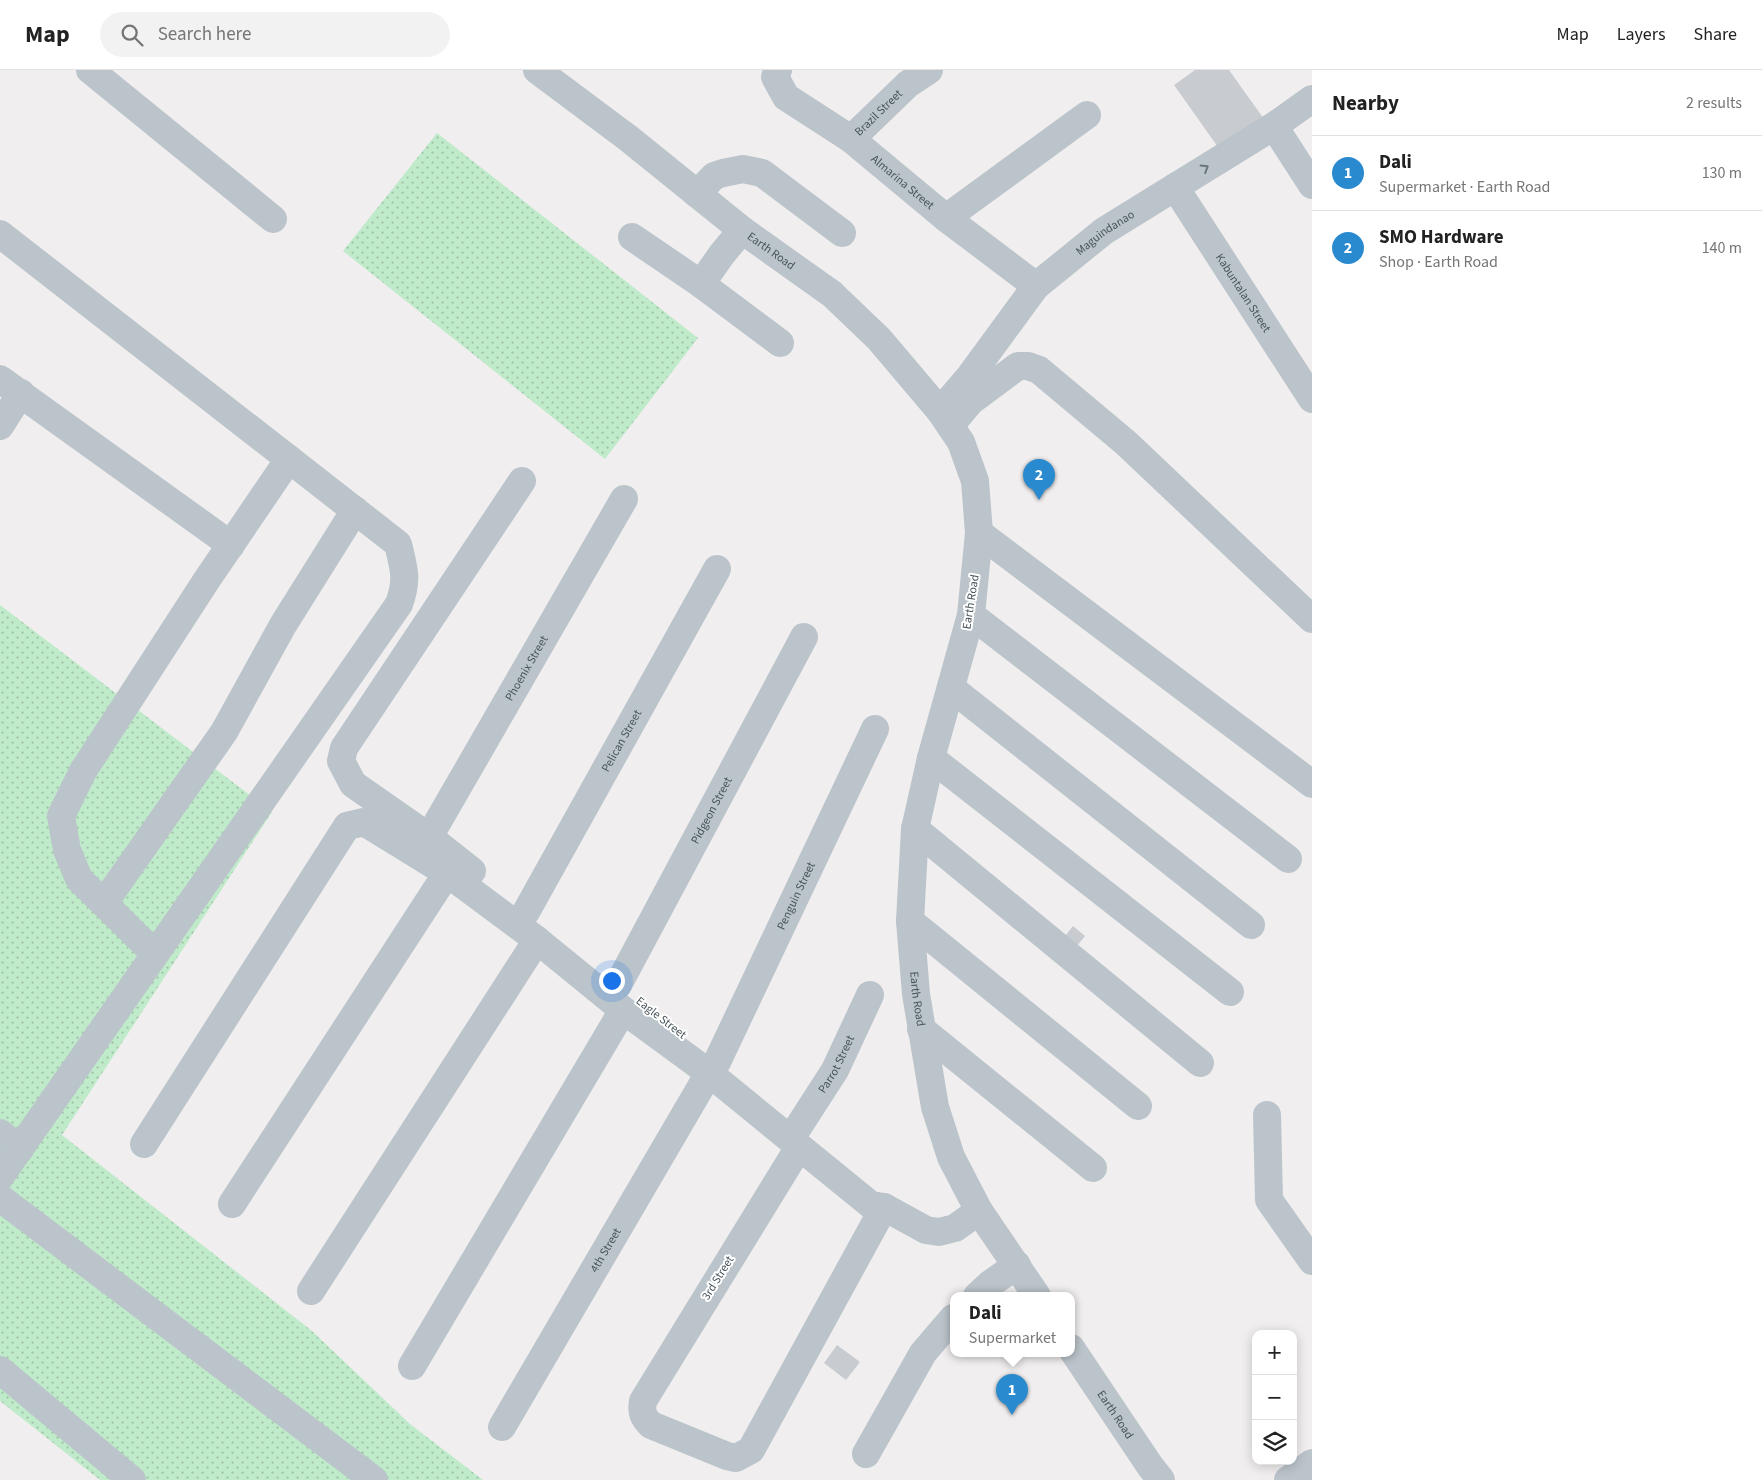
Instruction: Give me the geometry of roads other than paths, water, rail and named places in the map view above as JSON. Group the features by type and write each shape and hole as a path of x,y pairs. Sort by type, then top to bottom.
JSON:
{"street":[{"path":"90,70 273,219"},
{"name":"Earth Road","path":"537,70 628,138 742,230 838,300 880,339 945,418 960,442 975,481 980,533 971,615 931,758 915,828 910,921 916,994 935,1107 951,1158 980,1211 1034,1292"},
{"name":"Brazil Street","path":"851,139 908,84 929,70"},
{"name":"Almarina Street","path":"776,73 786,96 851,139 946,218 1036,286"},
{"name":"Maguindanao","path":"945,418 970,376 1036,286 1104,231 1274,126 1312,99"},
{"path":"946,218 1087,115"},
{"path":"1274,126 1312,185"},
{"path":"697,194 714,176 723,173 743,168 762,173 842,233"},
{"name":"Kabuntalan Street","path":"1174,187 1312,399"},
{"path":"701,284 742,230"},
{"path":"0,234 398,544 404,568 405,588 399,604 156,954 10,1141 0,1177"},
{"path":"632,237 701,284 780,343"},
{"path":"945,418 1018,366 1028,366 1039,370 1126,443 1312,619"},
{"path":"0,426 10,386 231,545"},
{"path":"156,954 79,879 67,850 61,816 83,771 289,459"},
{"name":"Eagle Street","path":"522,481 344,748 340,761 353,784 429,837 526,912 621,997"},
{"name":"Phoenix Street","path":"429,837 624,499"},
{"path":"104,903 224,732 283,625 355,510"},
{"path":"980,533 1312,784"},
{"name":"Pelican Street","path":"526,912 717,569"},
{"path":"971,615 1288,859"},
{"name":"Pidgeon Street","path":"412,1366 621,997 804,638"},
{"path":"951,688 1251,925"},
{"name":"Penguin Street","path":"713,1068 876,729"},
{"path":"931,758 1230,992"},
{"name":"Eagle Street","path":"144,1144 347,826 364,822 446,874 537,940 621,997 713,1068 798,1138 878,1197 884,1206 926,1230 939,1232 955,1228 980,1211"},
{"path":"915,828 1200,1063"},
{"path":"232,1204 446,874"},
{"path":"910,921 1138,1106"},
{"path":"311,1291 537,940"},
{"name":"Parrot Street","path":"798,1138 835,1070 870,994"},
{"path":"921,1029 1093,1168"},
{"name":"4th Street","path":"502,1427 713,1068"},
{"path":"1267,1115 1269,1200 1312,1261"},
{"name":"3rd Street","path":"798,1138 643,1401 641,1411 651,1425 727,1456 736,1458 751,1450 884,1206"},
{"path":"0,1198 374,1480"},
{"path":"981,1292 1017,1265"},
{"path":"866,1454 923,1353 950,1322"},
{"name":"Earth Road","path":"1075,1354 1161,1480"},
{"path":"0,1370 132,1480"},
{"path":"1288,1480 1312,1463"}],"place":[{"name":"SMO Hardware","path":"1039,500"},
{"name":"Dali","path":"1012,1415"}]}
